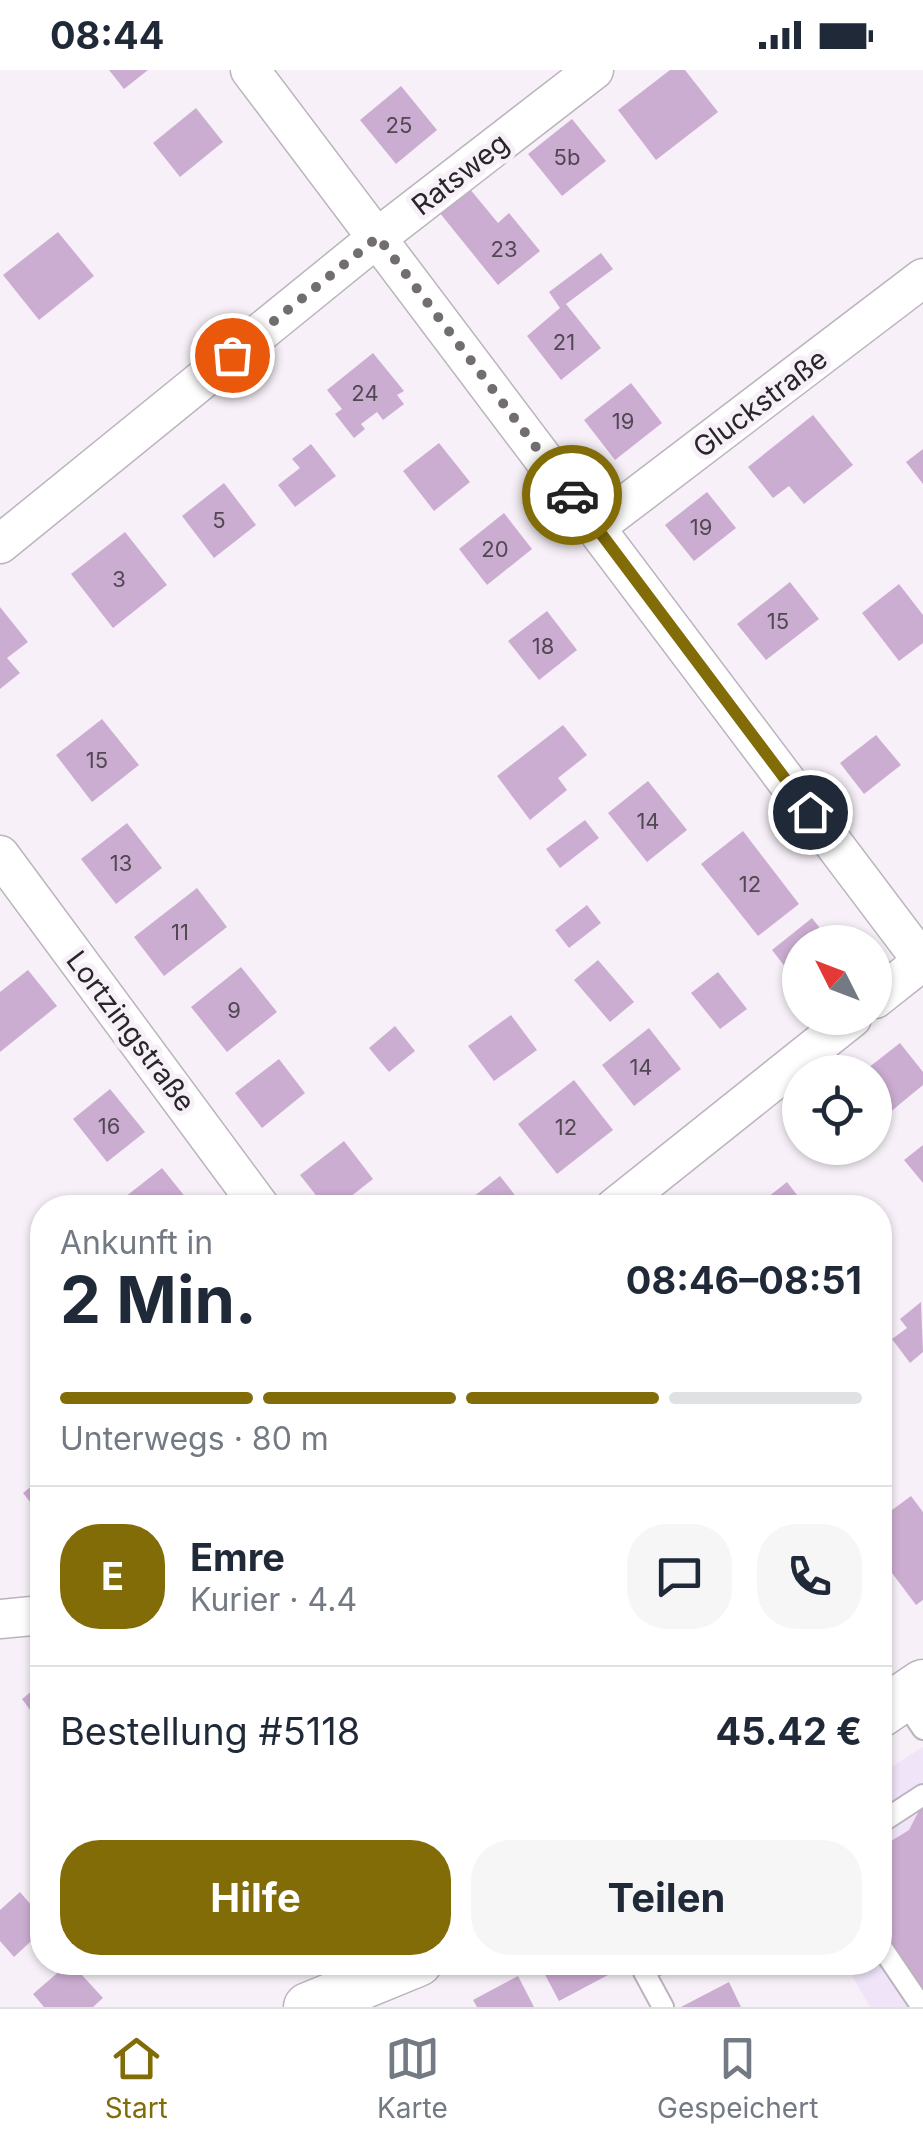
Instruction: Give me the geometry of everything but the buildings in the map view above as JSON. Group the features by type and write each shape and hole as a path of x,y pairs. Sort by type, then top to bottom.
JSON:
{"street":[{"path":"250,70 923,962 892,986"},
{"name":"Ratsweg","path":"0,544 378,237 594,70"},
{"name":"Gluckstraße","path":"596,527 923,278"},
{"name":"Lortzingstraße","path":"5,874 252,1195"},
{"path":"630,1195 831,1035"},
{"path":"0,1619 30,1615"},
{"path":"308,2007 386,1975"}],"lane":[{"path":"892,1816 923,1795"},
{"path":"892,1963 922,2007"},
{"path":"646,1975 662,2007"}],"shaded area":[{"path":"923,1747 923,2007 870,2007 852,1975 892,1975 892,1766"}],"way so far":[{"path":"232,355 378,237 572,495"}],"route":[{"path":"572,495 810,812"}]}
